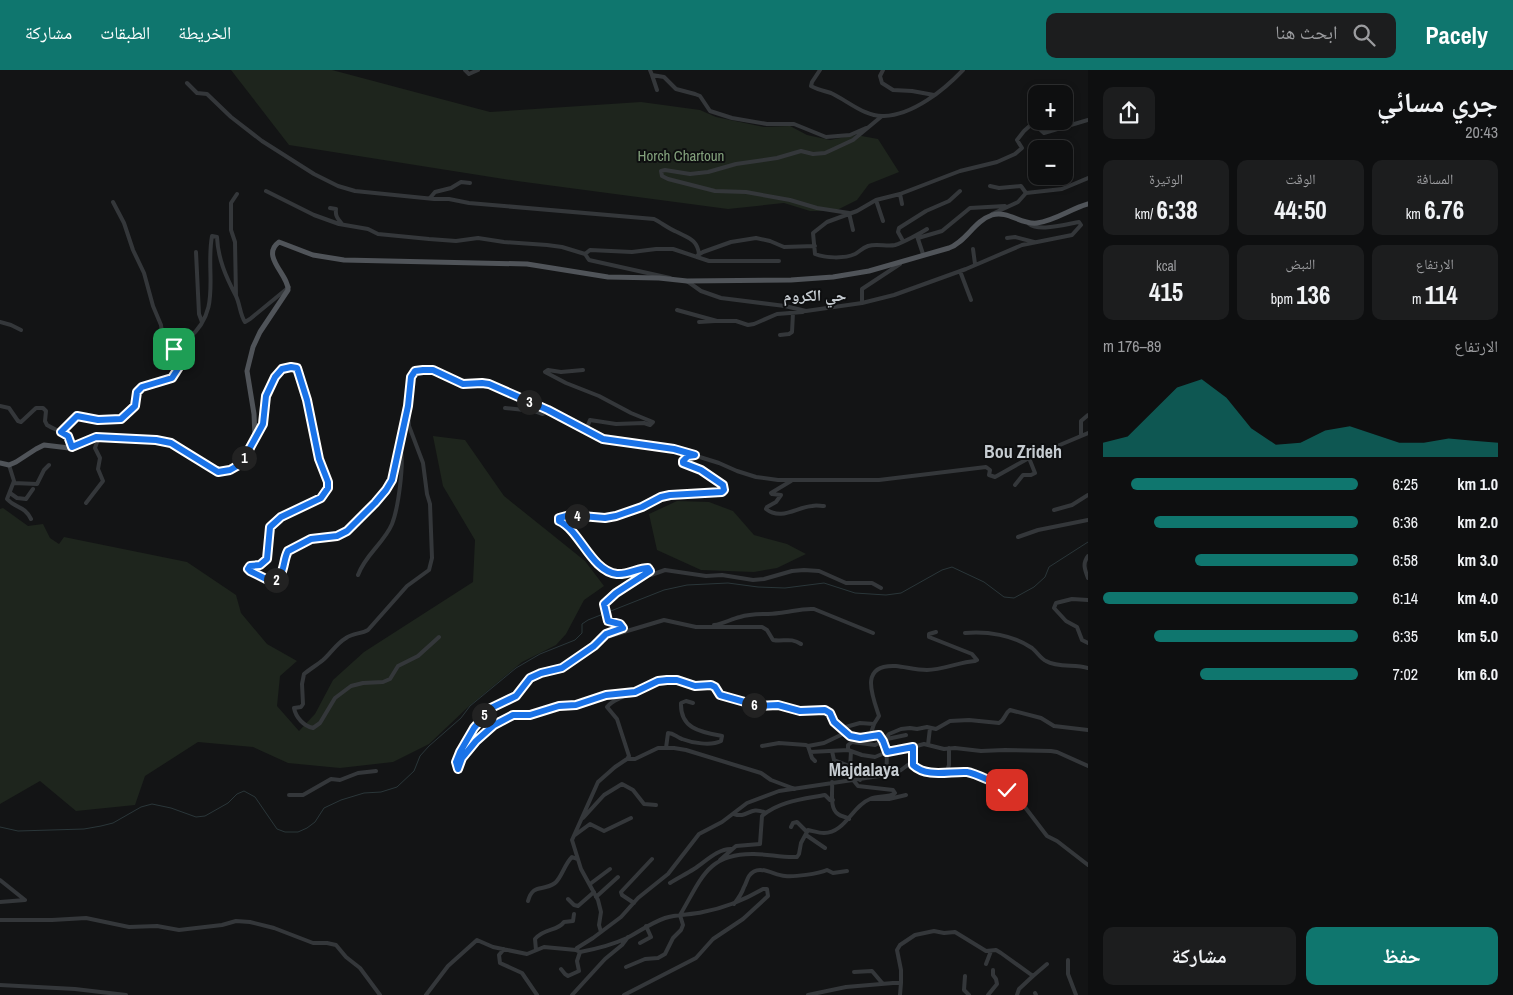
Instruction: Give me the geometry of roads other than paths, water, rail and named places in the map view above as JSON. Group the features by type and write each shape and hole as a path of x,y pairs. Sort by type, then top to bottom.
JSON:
{"main road":[{"path":"0,463 9,464 16,462 36,448 44,445 59,448 72,447 96,437 156,440 171,443 218,472 230,470 240,463 250,449 255,437 248,365 256,340 289,287 273,258 274,248 279,242 313,255 344,260 527,264 608,277 687,281 791,280 833,277 869,271 954,246 979,223 992,215 1006,215 1029,224 1050,220 1088,204"}],"street":[{"path":"465,70 469,74 478,70"},
{"path":"650,70 657,90"},
{"path":"820,70 814,77 811,86 831,93 866,112 882,116 903,112 924,103 963,70"},
{"path":"883,70 880,76 882,83 893,90 934,95"},
{"path":"652,75 664,77 676,89 700,96 710,111 732,118 767,124 794,124 826,137 850,135 872,125"},
{"path":"187,83 191,89 207,94 231,117 262,141 327,182 355,191 450,198 469,203 654,219 678,233 691,237 694,240 698,255"},
{"path":"849,213 746,192 715,191 668,179 662,176 661,171 666,170 690,174 708,172 736,164 777,158 801,151 813,154 825,153 845,145 882,116"},
{"path":"1007,206 970,208 942,231 903,241 896,245 866,246 856,254 846,256 815,254 813,233 827,222 857,211 876,200 900,194 960,171 1007,158 1022,148 1017,140 1034,123 1044,133 1088,120"},
{"path":"992,215 1018,202 1026,193 1062,189 1088,178"},
{"path":"430,198 435,192 451,188 461,182 470,183"},
{"path":"990,186 999,188 1021,186 1026,193"},
{"path":"266,191 314,215 342,224 368,229 378,234 429,240 478,238 562,247 585,254 589,260 675,279"},
{"path":"903,241 898,232 899,228 926,210 949,201 960,191"},
{"path":"236,296 235,242 231,230 231,206 237,194"},
{"path":"900,194 902,204"},
{"path":"876,200 883,221"},
{"path":"113,202 124,223 133,250 144,273 153,306 161,325 166,349 174,349 184,343 197,330 211,301 212,236 217,237 223,267 245,322 250,320 289,287"},
{"path":"330,208 336,209 337,218 342,224"},
{"path":"849,213 853,230"},
{"path":"699,322 736,321 752,324 772,316 862,303 892,295 960,271 1014,248 1072,234 1081,223 1045,227 1033,227 1029,224"},
{"path":"918,237 927,229"},
{"path":"918,237 923,254"},
{"path":"1007,238 1015,237 1035,243"},
{"path":"698,255 731,242 756,238 784,247 815,246"},
{"path":"585,254 590,250 632,252 673,249 698,255 709,261 778,261"},
{"path":"973,249 975,264"},
{"path":"196,252 199,314 202,322"},
{"path":"862,303 862,289 904,260"},
{"path":"960,271 970,300"},
{"path":"687,281 701,291 721,298 785,306 806,311"},
{"path":"677,310 717,321"},
{"path":"780,335 792,332 793,313"},
{"path":"0,322 22,330"},
{"path":"61,432 77,416 98,420 121,419 135,406 137,392 142,387 150,383 172,378 181,364 184,343"},
{"path":"255,437 265,420 266,396 275,377 282,369 295,368 307,400 319,459 329,485 321,498 281,517 270,527 267,559 260,565 250,566 248,569 272,582 281,574 288,551 311,539 337,536 344,533 371,508 390,484 400,447 408,406 411,377 415,371 433,370 463,384 489,384 551,411 603,439 674,449 756,477 793,480 885,480 986,467 990,470 989,475 996,477 1029,458 1088,433"},
{"path":"583,370 561,372 548,370 545,372 653,422 650,425 644,423 616,424 590,420 586,430"},
{"path":"0,406 9,408 18,421 21,422 32,410 40,407 46,411 46,425 68,436 72,447"},
{"path":"408,406 410,426 424,463 427,494 430,504 432,558 430,566 427,571 407,586 368,630 345,638 335,646 324,660 304,674 302,684 303,704 301,707 294,708 295,714 306,727 313,728 320,724 335,698 350,686 383,682 390,679 398,666 418,656 439,637"},
{"path":"505,408 534,411 542,414 551,411"},
{"path":"1081,436 1081,421 1088,415"},
{"path":"86,503 103,482 98,469 99,457 95,448 96,437"},
{"path":"358,575 364,562 392,523 401,482 402,456 400,447"},
{"path":"598,642 606,634 623,628 620,624 608,621 604,604 607,600 650,571 648,568 616,574 606,570 589,553 568,526 559,521 559,518 570,515 605,518 642,507 661,497 670,495 722,492 724,490 723,485 701,470 683,463 688,456 695,455"},
{"path":"1015,485 1023,475 1035,473 1029,458"},
{"path":"9,464 14,483 7,498 28,511 31,519"},
{"path":"14,483 37,484 44,470 49,465"},
{"path":"793,480 771,492 772,494 781,495 776,502 766,509 771,513 786,514 811,506 824,506"},
{"path":"10,493 17,498 26,499 33,489"},
{"path":"1054,510 1072,505 1088,495"},
{"path":"1018,537 1038,530 1088,520"},
{"path":"1088,556 1084,567 1088,578"},
{"path":"644,575 651,575 665,570 706,576 722,574 759,580 792,571 804,570 819,571 846,583 872,584 881,588"},
{"path":"1088,600 1072,599 1056,603 1054,608 1066,621 1076,627 1082,640 1088,643"},
{"path":"707,627 752,614 776,614 804,608 821,612 873,633"},
{"path":"801,644 794,640 773,640 767,630 762,627 692,627 664,620 606,637 562,668 530,678 516,696 491,708 474,728 460,752 456,762 458,769 462,758 476,741 494,725 508,717 530,715 559,706 576,705 606,695 640,691 658,681 677,680 695,686 711,685 715,687 720,695 756,705 778,705 800,711 825,710 830,713 834,722 845,733 857,738 879,735 888,757 886,775"},
{"path":"870,736 879,716 870,689 872,675 876,670 894,666 929,670 976,660 976,656 965,650 929,636 929,634 936,632"},
{"path":"965,633 990,633 1012,638 1033,649 1046,662 1088,668"},
{"path":"627,759 628,756 617,719 607,707 616,698 624,696 628,692"},
{"path":"666,748 668,733 670,732 676,737 689,741 718,743 722,739 722,736 686,724 682,719 681,703 686,701 693,703"},
{"path":"883,741 890,734 901,729 940,728 948,722 960,720 999,724 1004,720 1008,711 1012,710 1038,717 1054,726 1088,730"},
{"path":"842,728 860,722 874,724"},
{"path":"928,745 930,728"},
{"path":"762,746 779,743 808,746 834,740 845,733"},
{"path":"720,860 752,854 797,857 801,843 810,830 827,832 849,818 869,799 895,794 895,791 858,786 857,780 849,766 848,745 852,742 875,745 906,734"},
{"path":"810,752 849,751 870,757 921,744 944,749 962,748 981,752 1022,750 1056,752 1088,766"},
{"path":"875,745 878,756"},
{"path":"808,746 815,761"},
{"path":"913,747 912,762 921,771 946,774 970,772 1003,787 1021,802 1047,836 1057,841 1088,865"},
{"path":"601,932 599,924 601,912 595,895 577,859 572,840 598,782 627,759 635,760 658,748 686,750 762,773 772,780 795,788"},
{"path":"946,774 949,765 950,748"},
{"path":"832,751 834,760 849,766"},
{"path":"562,969 568,976 579,971 577,948 621,917 672,870 699,834 734,814 750,801 779,791 886,775 901,770 912,762"},
{"path":"289,795 303,795 331,779 340,780 358,773 376,771"},
{"path":"832,782 834,808 837,813 849,818"},
{"path":"581,819 604,795 622,784 633,790 644,804 656,805"},
{"path":"626,967 645,959 658,958 665,954 673,938 683,925 680,915 708,869 737,845 760,844 762,816 790,801 825,795 830,800 833,800"},
{"path":"869,799 888,799 906,795"},
{"path":"734,814 742,815 756,809 766,813"},
{"path":"573,836 590,824 604,832 631,818"},
{"path":"791,827 793,823 797,822 825,848"},
{"path":"670,883 713,856 726,849 732,849"},
{"path":"528,901 530,893 537,888 553,884 559,879 564,866 572,857 577,859"},
{"path":"634,903 622,895 621,892 652,860"},
{"path":"590,884 610,870"},
{"path":"734,904 749,876 755,871 767,870 778,875 791,876 820,873 827,870 833,873 846,871"},
{"path":"568,899 578,906 618,877"},
{"path":"0,880 25,900 0,902"},
{"path":"426,995 448,966 477,940 527,954 544,948 578,951 607,946 666,918 701,913 747,899 763,889 768,891 768,896 751,912 713,939 696,958 624,995"},
{"path":"536,950 535,939 540,933 561,926 564,922 573,921 574,914"},
{"path":"0,920 86,918 129,927 157,926 179,930 222,925 236,921 250,922 274,928 313,943 328,943 336,946 360,968 380,995"},
{"path":"640,944 651,936 646,926"},
{"path":"900,995 901,974 897,949 915,935 934,931 944,933 956,932 985,950 996,950 1033,976"},
{"path":"572,995 604,959 622,946 628,937"},
{"path":"504,949 498,955 500,963 522,973 536,995"},
{"path":"986,964 991,951"},
{"path":"1068,960 1068,974 1076,995"},
{"path":"1017,995 1019,989 1047,964"},
{"path":"988,995 997,984 993,976 993,970"},
{"path":"854,972 872,971 883,984"},
{"path":"965,976 964,990 969,995"},
{"path":"808,995 843,987 901,983"},
{"path":"0,985 75,988 126,995"}],"waterway":[{"path":"0,827 18,831 84,829 113,823 141,807 152,804 171,808 196,817 205,816 244,791 255,797 277,829 285,832 298,832 315,822 324,808 341,800 364,793 381,792 397,787 414,771 420,756 429,746 461,718 470,706 516,668 540,654 575,640 582,633 582,624 588,620 664,590 687,585 728,583 785,588 824,583 855,593 886,595 901,593 942,570 952,567 984,582 1004,597 1014,598 1034,587 1045,577 1049,567 1088,542"}],"district":[{"name":"حي الكروم","path":"815,295"},
{"name":"Bou Zrideh","path":"1023,451"},
{"name":"Majdalaya","path":"864,769"}],"park label":[{"name":"Horch Chartoun","path":"681,155"}]}
